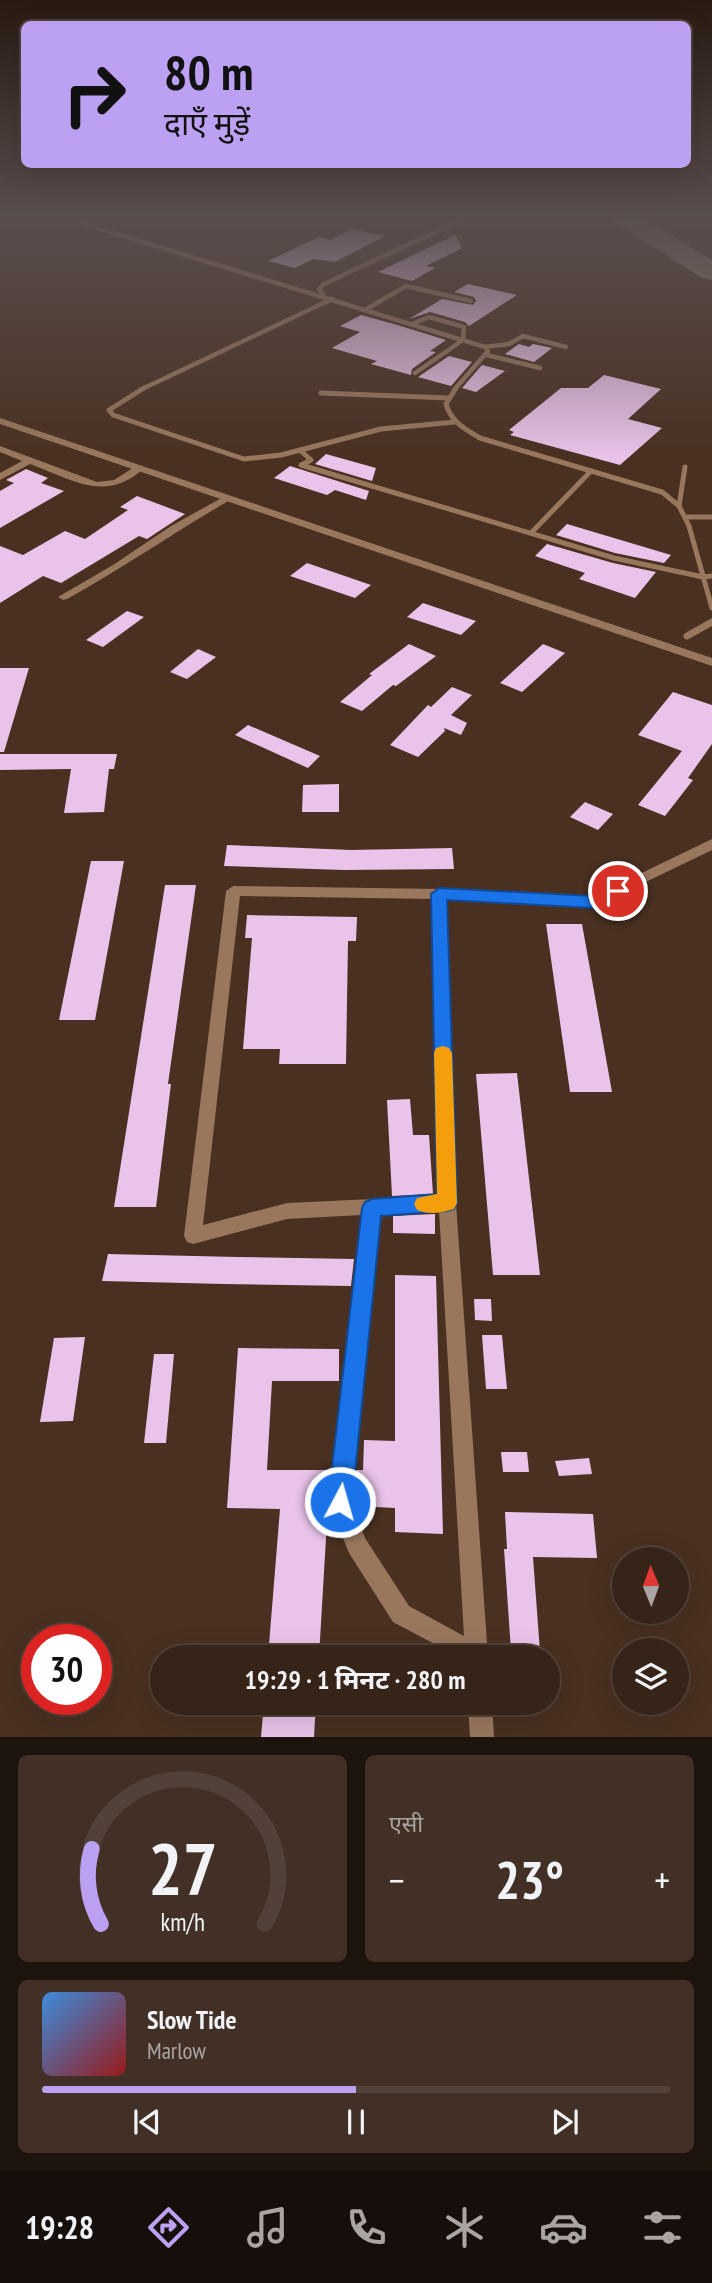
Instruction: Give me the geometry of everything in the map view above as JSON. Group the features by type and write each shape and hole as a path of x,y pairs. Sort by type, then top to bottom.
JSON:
{"street":[{"path":"0,421 712,662"},
{"path":"0,449 96,485 117,483 139,468"},
{"path":"0,477 28,461"},
{"path":"63,597 117,567 175,528 227,498"},
{"path":"447,1203 287,1211 193,1236 233,891 439,894 594,902 712,844"},
{"path":"439,894 447,1203 476,1645"},
{"path":"372,1208 340,1502 357,1545 401,1614 457,1645"},
{"path":"481,1715 482,1737"}],"lane":[{"path":"324,296 485,347 509,344 523,336 566,347"},
{"path":"365,310 389,296"},
{"path":"450,296 471,301"},
{"path":"332,299 129,395 109,410 113,415 236,457 260,458 382,429 455,422"},
{"path":"411,324 429,317 464,327 463,340"},
{"path":"415,373 463,340"},
{"path":"485,347 488,351 486,355 455,386 449,398 449,415 455,422 480,438 662,492 679,506 685,517 712,608"},
{"path":"486,355 540,368"},
{"path":"321,393 449,398"},
{"path":"300,450 311,460 302,465 614,558 703,577 712,576"},
{"path":"679,506 685,467"},
{"path":"531,533 592,471"},
{"path":"685,517 712,517"},
{"path":"687,636 712,623"}],"building":[{"path":"470,296 515,296 469,326 465,322 430,312 409,319 442,299 473,305 476,301"},
{"path":"361,315 446,340 430,351 436,352 412,369 411,375 371,364 377,361 332,348 360,332 340,326"},
{"path":"519,344 552,348 534,362 505,354"},
{"path":"449,356 472,362 451,386 418,377"},
{"path":"482,365 505,371 476,392 462,388"},
{"path":"604,375 661,389 628,419 662,428 620,465 510,435 514,432 509,430 561,388 588,388"},
{"path":"326,454 376,468 372,481 315,464"},
{"path":"290,466 369,491 366,500 335,490 327,495 274,478"},
{"path":"26,469 48,478 41,483 64,491 0,528 0,491 14,483 6,480"},
{"path":"137,496 185,514 147,539 139,536 61,583 43,576 0,603 0,546 23,555 65,531 85,539 128,510 120,507"},
{"path":"567,524 671,555 664,563 615,553 556,535"},
{"path":"547,544 656,572 635,598 579,579 585,573 535,556"},
{"path":"307,563 371,585 355,598 290,576"},
{"path":"423,603 476,621 461,635 407,617"},
{"path":"127,611 144,617 103,647 86,640"},
{"path":"409,644 436,656 396,686 393,685 362,711 340,702 372,675 369,674"},
{"path":"543,644 565,653 522,692 500,683"},
{"path":"198,649 216,657 187,679 170,672"},
{"path":"0,668 29,668 4,752 0,752"},
{"path":"452,687 472,695 451,715 467,723 461,735 444,728 445,731 418,757 390,745 428,705 431,707"},
{"path":"673,692 712,705 712,744 688,778 693,780 665,816 638,805 682,751 638,735"},
{"path":"248,725 320,756 308,768 235,735"},
{"path":"0,754 117,754 114,769 109,769 104,812 64,813 71,769 0,770"},
{"path":"339,784 339,812 302,812 303,785"},
{"path":"585,802 613,814 598,830 570,817"},
{"path":"227,845 351,850 452,848 454,869 344,870 224,866"},
{"path":"91,861 124,861 95,1020 59,1020"},
{"path":"165,885 196,885 168,1084 171,1084 156,1207 114,1207"},
{"path":"247,915 357,917 356,941 348,941 346,1064 279,1064 280,1049 243,1049 252,938 245,938"},
{"path":"546,924 582,924 612,1092 570,1092"},
{"path":"517,1073 540,1275 493,1275 476,1074"},
{"path":"410,1099 413,1135 429,1135 433,1194 392,1196 387,1100"},
{"path":"435,1214 435,1234 393,1233 393,1216"},
{"path":"108,1254 354,1259 351,1286 102,1281"},
{"path":"395,1275 436,1276 443,1534 395,1532 395,1508 356,1506 354,1502 357,1470 363,1470 364,1440 395,1441"},
{"path":"474,1299 491,1299 492,1321 475,1320"},
{"path":"482,1335 502,1335 507,1389 486,1389"},
{"path":"85,1337 73,1421 40,1422 54,1338"},
{"path":"238,1348 339,1349 339,1381 272,1381 267,1470 330,1470 320,1645 269,1645 280,1509 227,1508"},
{"path":"154,1354 174,1354 166,1443 144,1443"},
{"path":"501,1452 527,1452 529,1472 503,1472"},
{"path":"589,1458 592,1474 559,1476 555,1461"},
{"path":"505,1512 593,1514 597,1558 533,1557 539,1645 511,1645 504,1549 507,1549"},
{"path":"263,1715 315,1715 314,1737 261,1737"}],"slow traffic":[{"path":"424,1204 447,1203 443,1053"}],"route":[{"path":"340,1502 372,1208 447,1203 439,894 594,902 618,891"}]}
